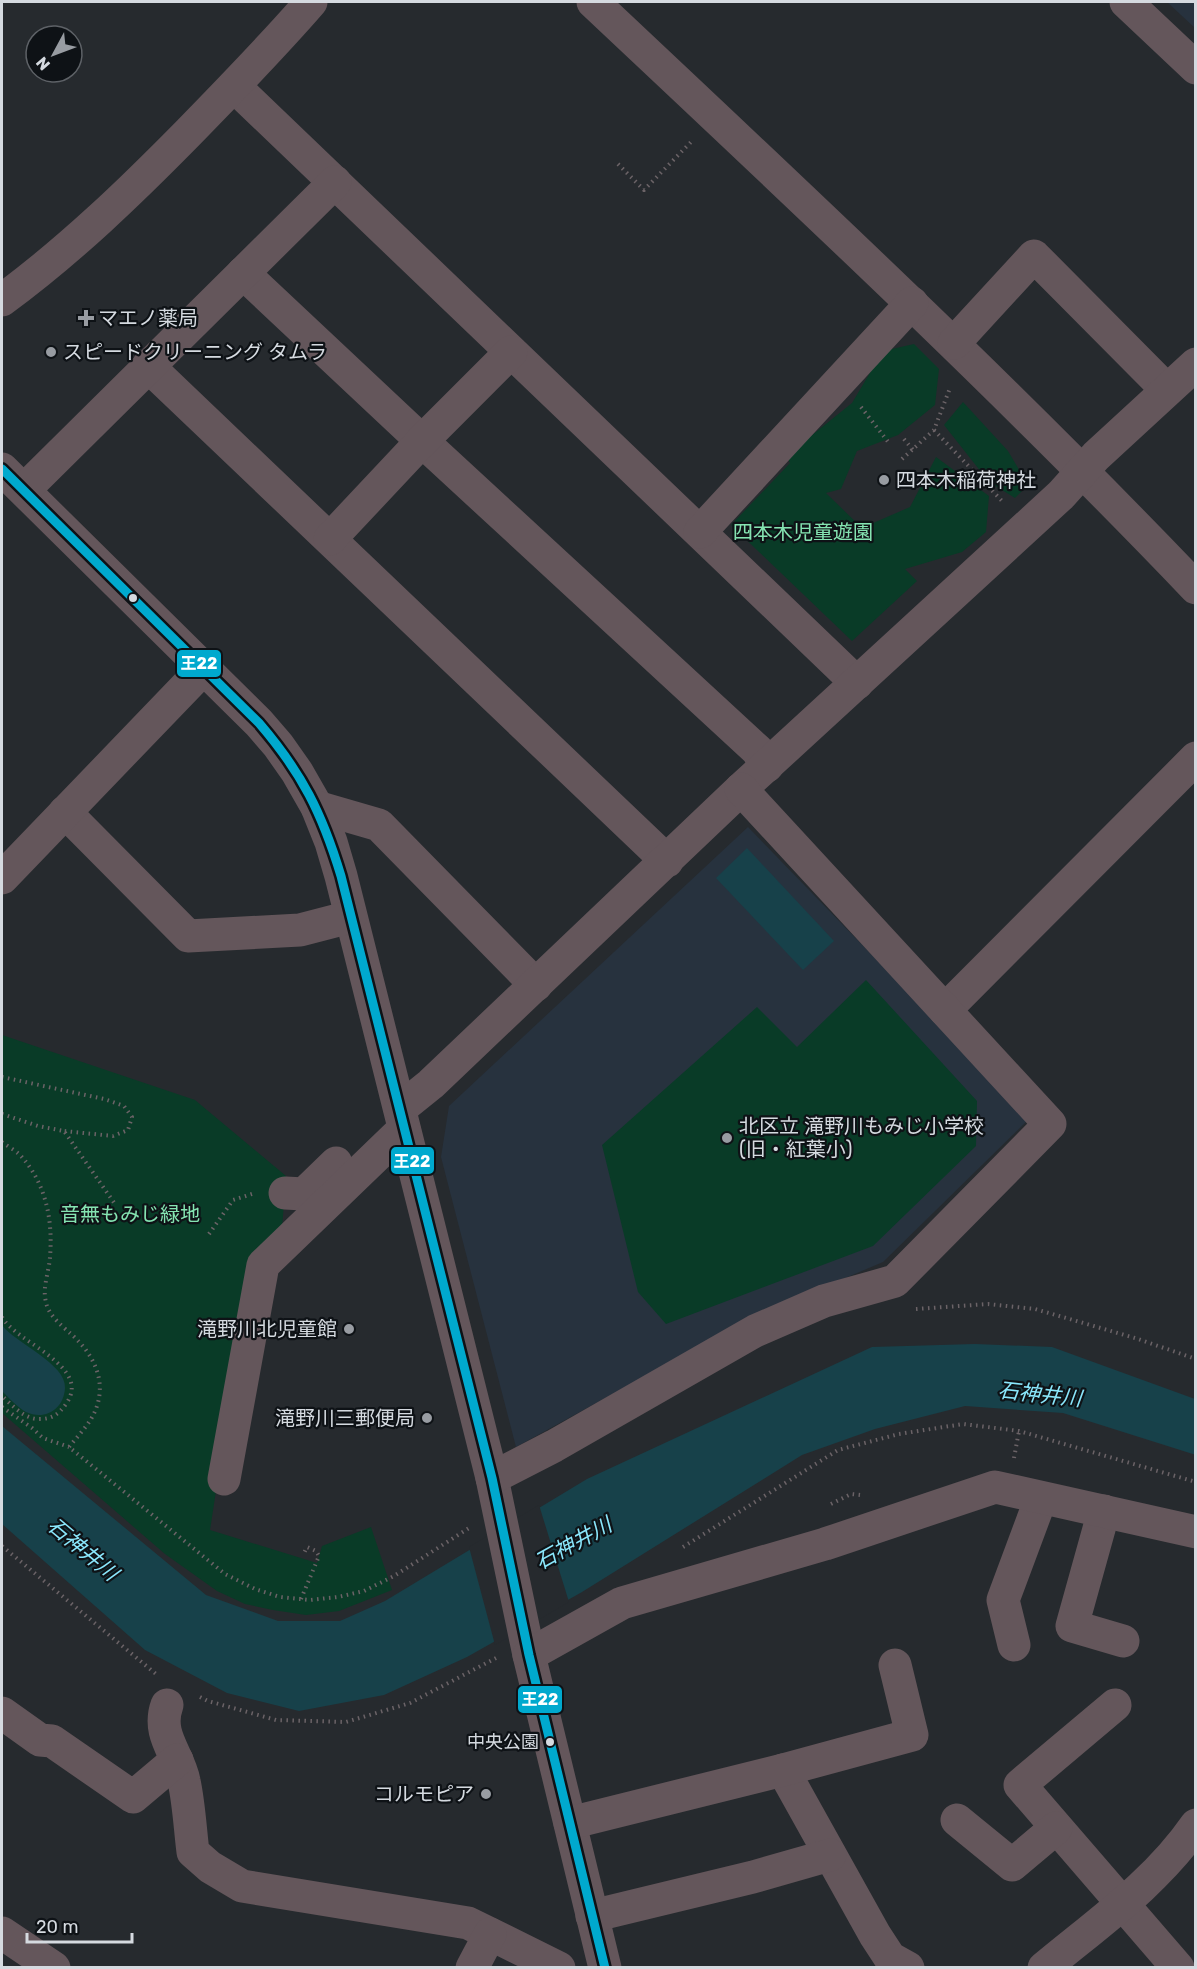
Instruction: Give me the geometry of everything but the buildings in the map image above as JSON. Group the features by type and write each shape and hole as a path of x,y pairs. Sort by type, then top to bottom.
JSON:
{"street":[{"path":"2,300 41,271 131,190 275,44 311,2"},
{"path":"593,2 954,343 1083,471 1196,588"},
{"path":"1126,2 1196,68"},
{"path":"234,86 857,683"},
{"path":"335,182 148,366 13,479 260,723 297,772 317,807 331,842 492,1478 527,1641 605,1968"},
{"path":"954,343 1034,256 1167,390"},
{"path":"243,273 757,750 767,766"},
{"path":"700,532 912,303"},
{"path":"330,539 422,441 512,352"},
{"path":"224,1479 263,1265 431,1084 741,789 1061,495 1095,456 1196,364"},
{"path":"148,366 667,861"},
{"path":"2,878 204,668"},
{"path":"945,1010 1196,758"},
{"path":"492,1478 554,1446 755,1331 824,1301 895,1281 1050,1124 741,789"},
{"path":"317,807 379,825 536,985"},
{"path":"65,812 188,936 300,930 350,917"},
{"path":"285,1193 304,1194 401,1114"},
{"path":"527,1641 622,1603 825,1544 995,1487 1196,1532"},
{"path":"1014,1645 1003,1600 1041,1498"},
{"path":"1104,1511 1072,1626 1123,1641"},
{"path":"570,1823 912,1735 895,1665"},
{"path":"162,1690 162,1717 170,1748 184,1779 193,1852 210,1867 242,1886 468,1923 559,1968"},
{"path":"1115,1705 1020,1785 1178,1968"},
{"path":"2,1713 40,1740 51,1741 133,1797 177,1760"},
{"path":"783,1770 890,1958 908,1968"},
{"path":"957,1820 1012,1865 1056,1828"},
{"path":"1044,1968 1147,1883 1196,1825"},
{"path":"592,1916 763,1875 830,1855"},
{"path":"2,1934 54,1968"},
{"path":"472,1968 490,1934"}],"path":[{"path":"618,164 644,190 694,139"},
{"path":"843,379 867,417 889,443"},
{"path":"902,459 934,430 954,379"},
{"path":"934,430 1005,504"},
{"path":"904,439 913,450"},
{"path":"2,1077 104,1099 124,1106 132,1118 128,1130 113,1136 38,1126 2,1114"},
{"path":"64,1131 115,1204"},
{"path":"2,1142 19,1154 40,1185 50,1219 50,1258 45,1285 45,1304 56,1321 83,1344 96,1364 100,1383 98,1404 91,1420 69,1447"},
{"path":"209,1234 233,1200 247,1194 285,1193"},
{"path":"910,1310 936,1306 988,1304 1035,1310 1135,1338 1196,1359"},
{"path":"2,1317 5,1323 19,1335 59,1364 68,1375 72,1387 69,1399 59,1413 48,1419 33,1419 2,1396"},
{"path":"2,1407 43,1438 69,1447 225,1574 255,1589 280,1597 338,1598 364,1591 394,1576 470,1527"},
{"path":"677,1551 838,1450 899,1434 963,1424 1019,1431 1196,1482"},
{"path":"1013,1462 1019,1431"},
{"path":"301,1599 319,1556 316,1551 307,1547 304,1553"},
{"path":"2,1548 162,1690"},
{"path":"197,1695 208,1701 276,1720 346,1722 410,1703 527,1641"}],"shaded area":[{"path":"1167,2 1195,2 1195,28"},
{"name":"北区立 滝野川もみじ小学校 (旧・紅葉小)","path":"748,827 1030,1118 883,1262 751,1318 516,1447 441,1157 449,1106"}],"green space":[{"name":"四本木児童遊園","path":"914,344 939,369 935,405 898,435 857,451 841,489 826,493 864,530 864,527 910,507 936,457 989,496 986,532 962,552 905,569 917,581 852,641 731,525 790,463 786,456 852,403 883,351"},
{"path":"963,402 1008,451 1028,485 1015,498 989,482 944,425"},
{"path":"866,980 977,1101 976,1146 873,1246 666,1324 638,1292 602,1145 757,1007 797,1047"},
{"name":"音無もみじ緑地","path":"2,1035 195,1100 286,1176 282,1229 252,1257 210,1530 317,1563 322,1546 371,1527 392,1590 339,1611 306,1615 245,1604 217,1591 165,1554 2,1413"}],"water":[{"path":"747,848 834,941 803,970 716,878"},
{"path":"2,1325 49,1362 63,1379 64,1395 52,1411 40,1415 26,1412 2,1391"},
{"name":"石神井川","path":"975,1344 1052,1347 1195,1399 1196,1455 1063,1413 965,1406 875,1429 802,1455 582,1592 467,1657 384,1695 299,1711 227,1693 145,1650 2,1524 2,1426 206,1595 278,1621 340,1621 385,1601 587,1479 872,1347"}],"pier":[{"path":"539,1505 569,1602 495,1645 469,1547"}],"transit line":[{"name":"王22","path":"2,469 259,723 299,777 318,813 341,876 492,1478 529,1655 605,1968"}],"place":[{"name":"マエノ薬局","path":"86,318"},
{"name":"スピードクリーニング タムラ","path":"51,352"},
{"name":"四本木稲荷神社","path":"884,480"},
{"name":"北区立 滝野川もみじ小学校 (旧・紅葉小)","path":"727,1138"},
{"name":"滝野川北児童館","path":"349,1329"},
{"name":"滝野川三郵便局","path":"427,1418"},
{"name":"中央公園","path":"550,1742"},
{"name":"コルモピア","path":"486,1794"}]}
